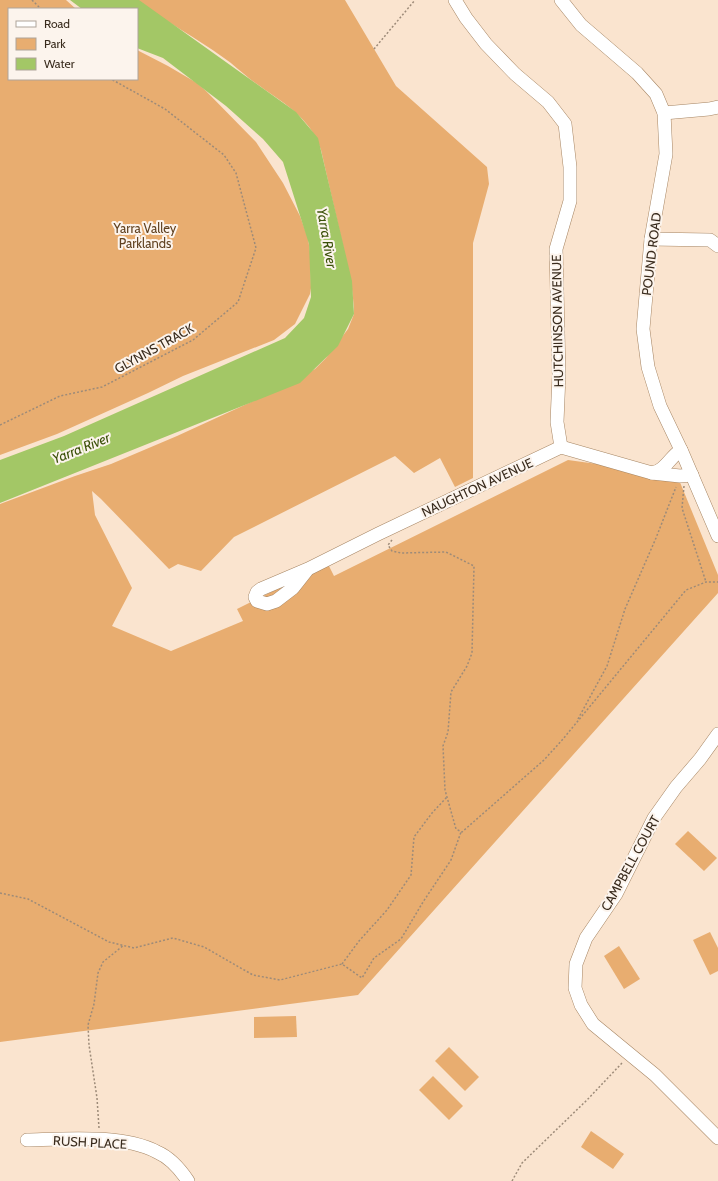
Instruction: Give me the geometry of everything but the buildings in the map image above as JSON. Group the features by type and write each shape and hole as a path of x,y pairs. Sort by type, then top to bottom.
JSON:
{"street":[{"name":"HUTCHINSON AVENUE","path":"455,0 466,18 486,44 516,74 548,102 565,124 570,167 570,201 556,249 559,375 557,422 561,446"},
{"name":"POUND ROAD","path":"561,0 581,25 637,73 656,94 664,113 666,154 651,239 643,328 648,367 660,406 681,450 686,475 718,536"},
{"path":"664,113 718,107"},
{"path":"651,239 710,240 718,246"},
{"path":"561,446 652,473 686,475"},
{"name":"NAUGHTON AVENUE","path":"308,569 561,446"},
{"path":"652,473 661,470 675,454 681,450"},
{"name":"CAMPBELL COURT","path":"718,734 700,759 676,786 654,818 616,894 586,938 576,964 575,988 581,1005 593,1024 655,1076 718,1138"},
{"name":"RUSH PLACE","path":"27,1140 99,1140 140,1145 158,1152 170,1160 188,1181"}],"path":[{"path":"32,0 40,8"},
{"path":"374,49 415,0"},
{"name":"GLYNNS TRACK","path":"0,425 60,396 102,387 193,340 238,302 256,248 236,173 224,155 165,109 112,80"},
{"path":"686,475 682,508 706,582"},
{"path":"577,722 607,666 625,609 656,538 686,475"},
{"path":"395,537 388,545 392,551 401,553 446,552 474,566 472,653 468,666 451,692 448,732 443,746 445,790 456,828 462,832"},
{"path":"342,964 362,978 374,958 401,939 451,860 462,832 544,760 686,590 706,582 718,582"},
{"path":"0,893 28,899 109,942 134,948 173,938 204,947 253,975 280,980 342,964 359,940 387,910 411,875 414,838 432,813 447,797"},
{"path":"99,1140 97,1098 89,1045 88,1025 94,1004 98,973 103,962 124,945"},
{"path":"512,1181 522,1163 587,1100 630,1055"}],"green space":[{"name":"Yarra Valley Parklands","path":"0,0 66,0 75,8 8,8 8,80 138,80 138,51 197,83 256,142 283,183 300,216 308,238 311,288 310,294 295,324 274,340 183,376 57,434 0,455"},
{"path":"134,0 345,0 396,86 487,167 489,184 473,243 473,478 455,487 440,458 414,473 395,456 234,537 201,571 178,564 169,569 92,491 95,515 132,588 112,626 171,651 243,621 237,609 328,564 334,576 568,460 677,475 718,575 718,593 358,995 0,1042 0,504 111,464 177,436 284,387 315,369 326,358 348,329 354,314 351,281 321,150 309,127 292,109 250,79 227,60"},
{"path":"688,831 717,858 704,871 675,844"},
{"path":"710,932 718,948 718,971 710,975 693,940"},
{"path":"619,946 640,979 624,989 604,956"},
{"path":"296,1016 297,1037 254,1038 254,1017"},
{"path":"449,1047 479,1077 465,1091 435,1061"},
{"path":"433,1076 463,1106 449,1120 419,1090"},
{"path":"591,1131 624,1154 613,1169 581,1147"}],"water":[{"name":"Yarra River","path":"70,0 139,0 296,112 318,138 352,281 354,314 338,346 300,383 0,503 0,460 64,436 285,338 304,318 311,297 309,244 283,162 263,139 226,106 163,58 138,48 138,8 81,8"}]}
